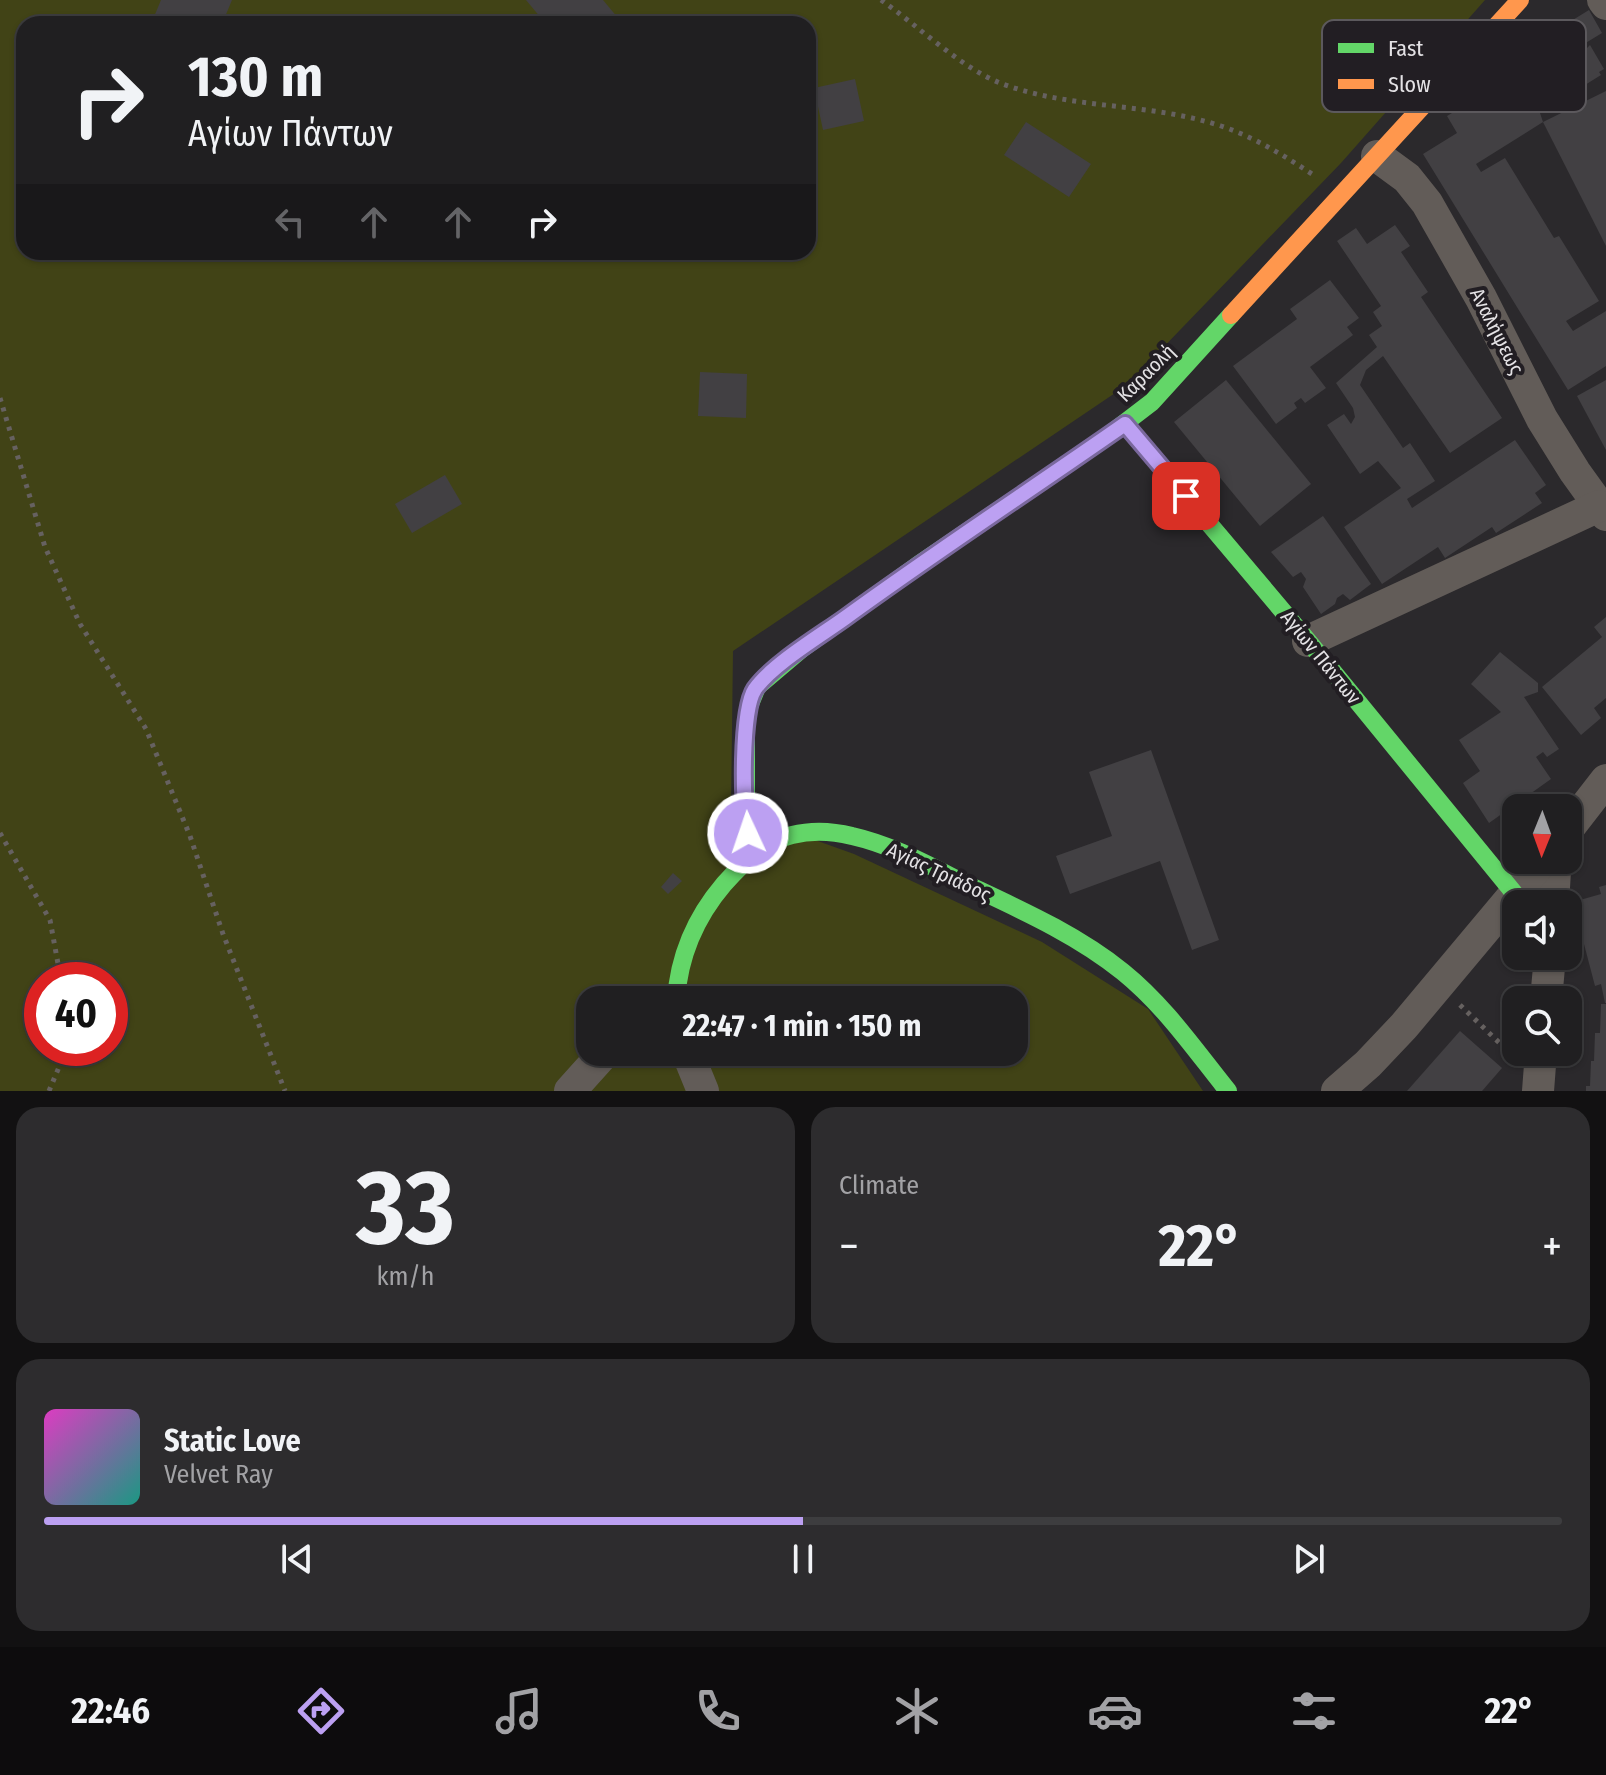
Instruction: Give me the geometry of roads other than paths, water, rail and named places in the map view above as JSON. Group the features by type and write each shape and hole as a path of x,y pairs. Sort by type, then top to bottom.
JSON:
{"street":[{"name":"Καραολή","path":"1502,20 1520,0"},
{"name":"Καραολή","path":"756,851 746,827 746,756 747,715 757,687 803,648 918,565 1125,424 1183,369 1417,112"},
{"name":"Αναλήψεως","path":"1377,156 1407,178 1427,203 1481,298 1542,419 1602,511"},
{"name":"Αγίων Πάντων","path":"1125,424 1512,890"},
{"path":"1308,641 1602,511"},
{"path":"1582,811 1606,780"},
{"name":"Αγίας Τριάδος","path":"677,985 685,946 698,920 721,887 756,851 788,836 817,832 847,835 906,855 993,896 1127,976 1159,1007 1228,1091"},
{"path":"1517,890 1531,874"},
{"path":"1337,1091 1383,1049 1502,908"},
{"path":"570,1091 592,1066"},
{"path":"693,1066 703,1091"}]}
